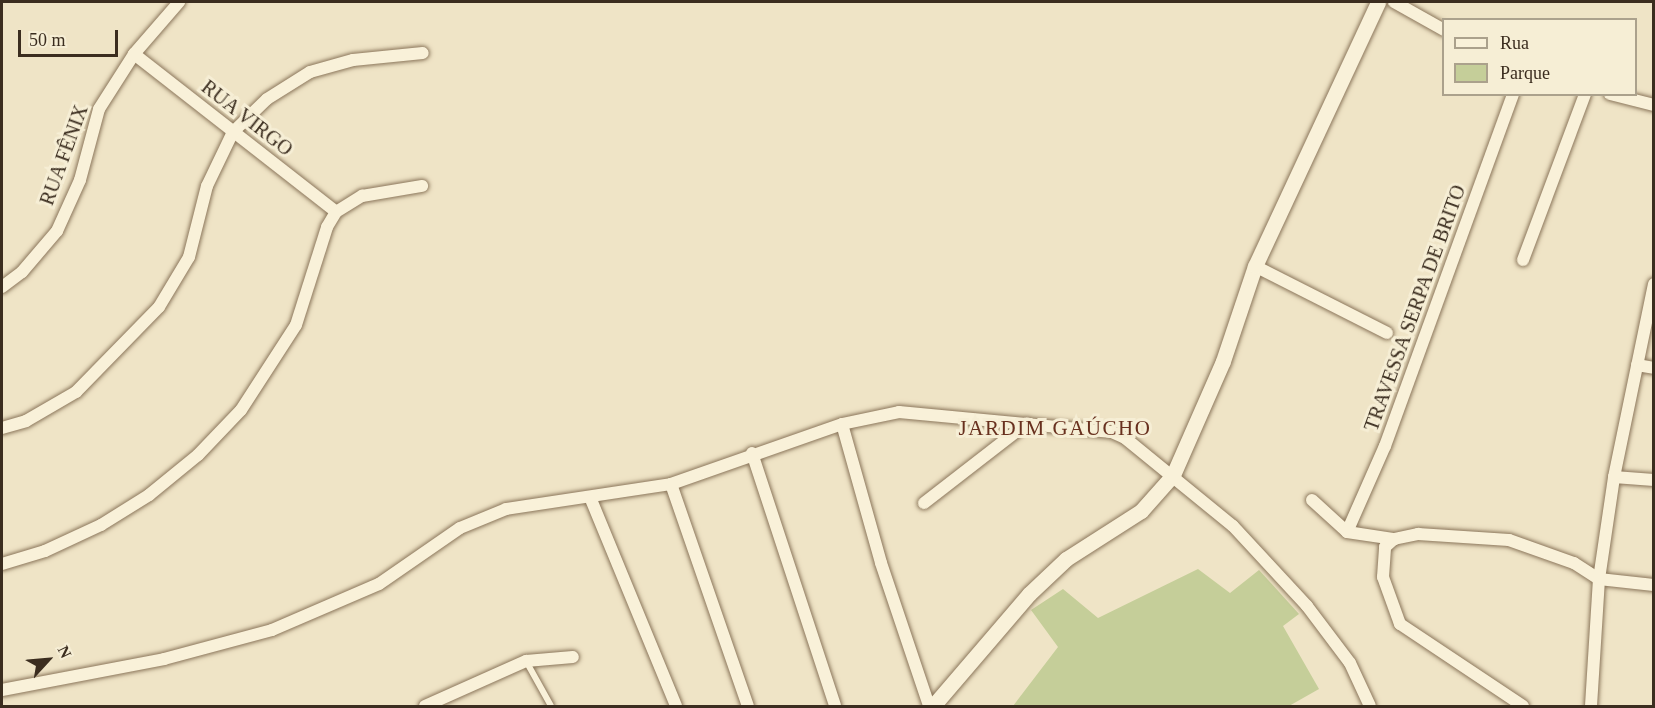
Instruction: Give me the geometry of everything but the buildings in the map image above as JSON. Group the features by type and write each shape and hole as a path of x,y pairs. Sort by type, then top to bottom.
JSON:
{"street":[{"name":"RUA FÊNIX","path":"2,287 22,272 57,231 80,180 99,109 134,54 179,2"},
{"path":"842,424 881,563 931,706 1029,594 1066,559 1141,511 1173,476 1223,360 1255,266 1378,2"},
{"path":"1394,2 1442,29"},
{"path":"2,428 26,421 76,392 159,307 189,257 207,186 233,132 267,99 310,72 353,60 423,53"},
{"name":"RUA VIRGO","path":"134,54 336,212"},
{"name":"TRAVESSA SERPA DE BRITO","path":"1347,532 1385,446 1512,96"},
{"path":"1523,260 1584,96"},
{"path":"1618,96 1653,105"},
{"path":"2,564 64,542 149,495 198,455 246,402 296,325 327,227 336,212 362,196 422,186"},
{"path":"1255,266 1387,333"},
{"path":"1591,706 1599,579 1614,477 1653,284"},
{"path":"1637,365 1653,368"},
{"path":"2,690 164,659 272,630 379,584 470,524 506,509 671,484 752,453 842,424 899,412 1112,432 1173,476 1233,526 1307,606 1350,663 1370,706"},
{"path":"924,503 1027,423"},
{"path":"752,453 835,706"},
{"path":"1614,477 1653,480"},
{"path":"671,484 748,706"},
{"path":"590,496 676,706"},
{"path":"1312,500 1347,532 1389,543 1418,534 1509,540 1574,563 1599,579 1653,585"},
{"path":"1389,543 1383,577 1400,624 1523,706"},
{"path":"425,706 526,661 573,657"}],"lane":[{"path":"526,661 551,706"}],"green space":[{"path":"1198,569 1230,593 1259,570 1299,614 1283,626 1319,689 1289,706 1013,706 1058,647 1031,610 1063,589 1098,618"}],"district":[{"name":"JARDIM GAÚCHO","path":"1055,428"}]}
